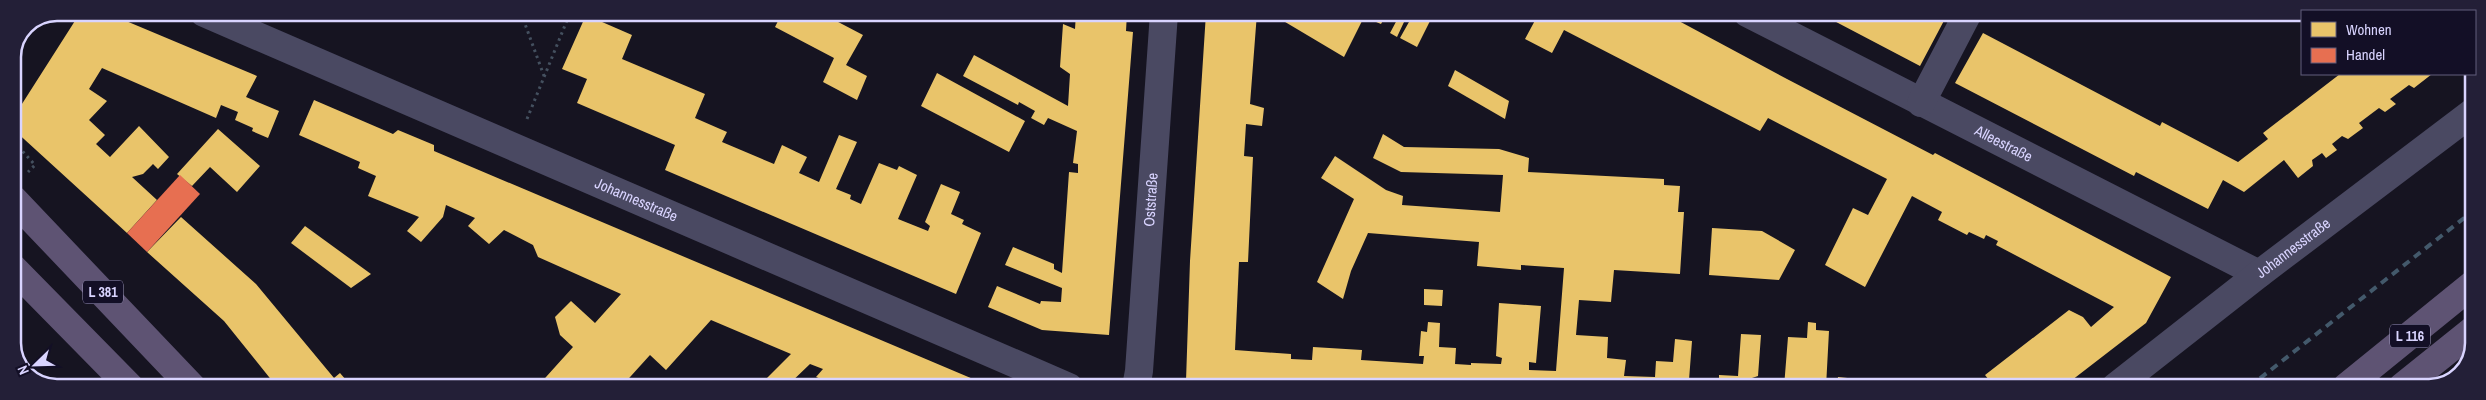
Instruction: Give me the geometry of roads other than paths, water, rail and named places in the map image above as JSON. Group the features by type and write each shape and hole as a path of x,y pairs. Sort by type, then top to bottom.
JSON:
{"main road":[{"name":"L 381","path":"21,191 184,378"},
{"path":"21,276 121,378"},
{"name":"L 116","path":"2357,379 2464,291"},
{"name":"L 116","path":"2413,379 2464,337"}],"street":[{"name":"Johannesstraße","path":"225,21 1049,378"},
{"name":"Oststraße","path":"1138,378 1163,21"},
{"name":"Alleestraße","path":"1764,22 2259,274"},
{"path":"1921,103 1963,22"},
{"name":"Johannesstraße","path":"2127,379 2259,274 2465,118"}],"railway":[{"path":"2259,379 2464,218"}]}
